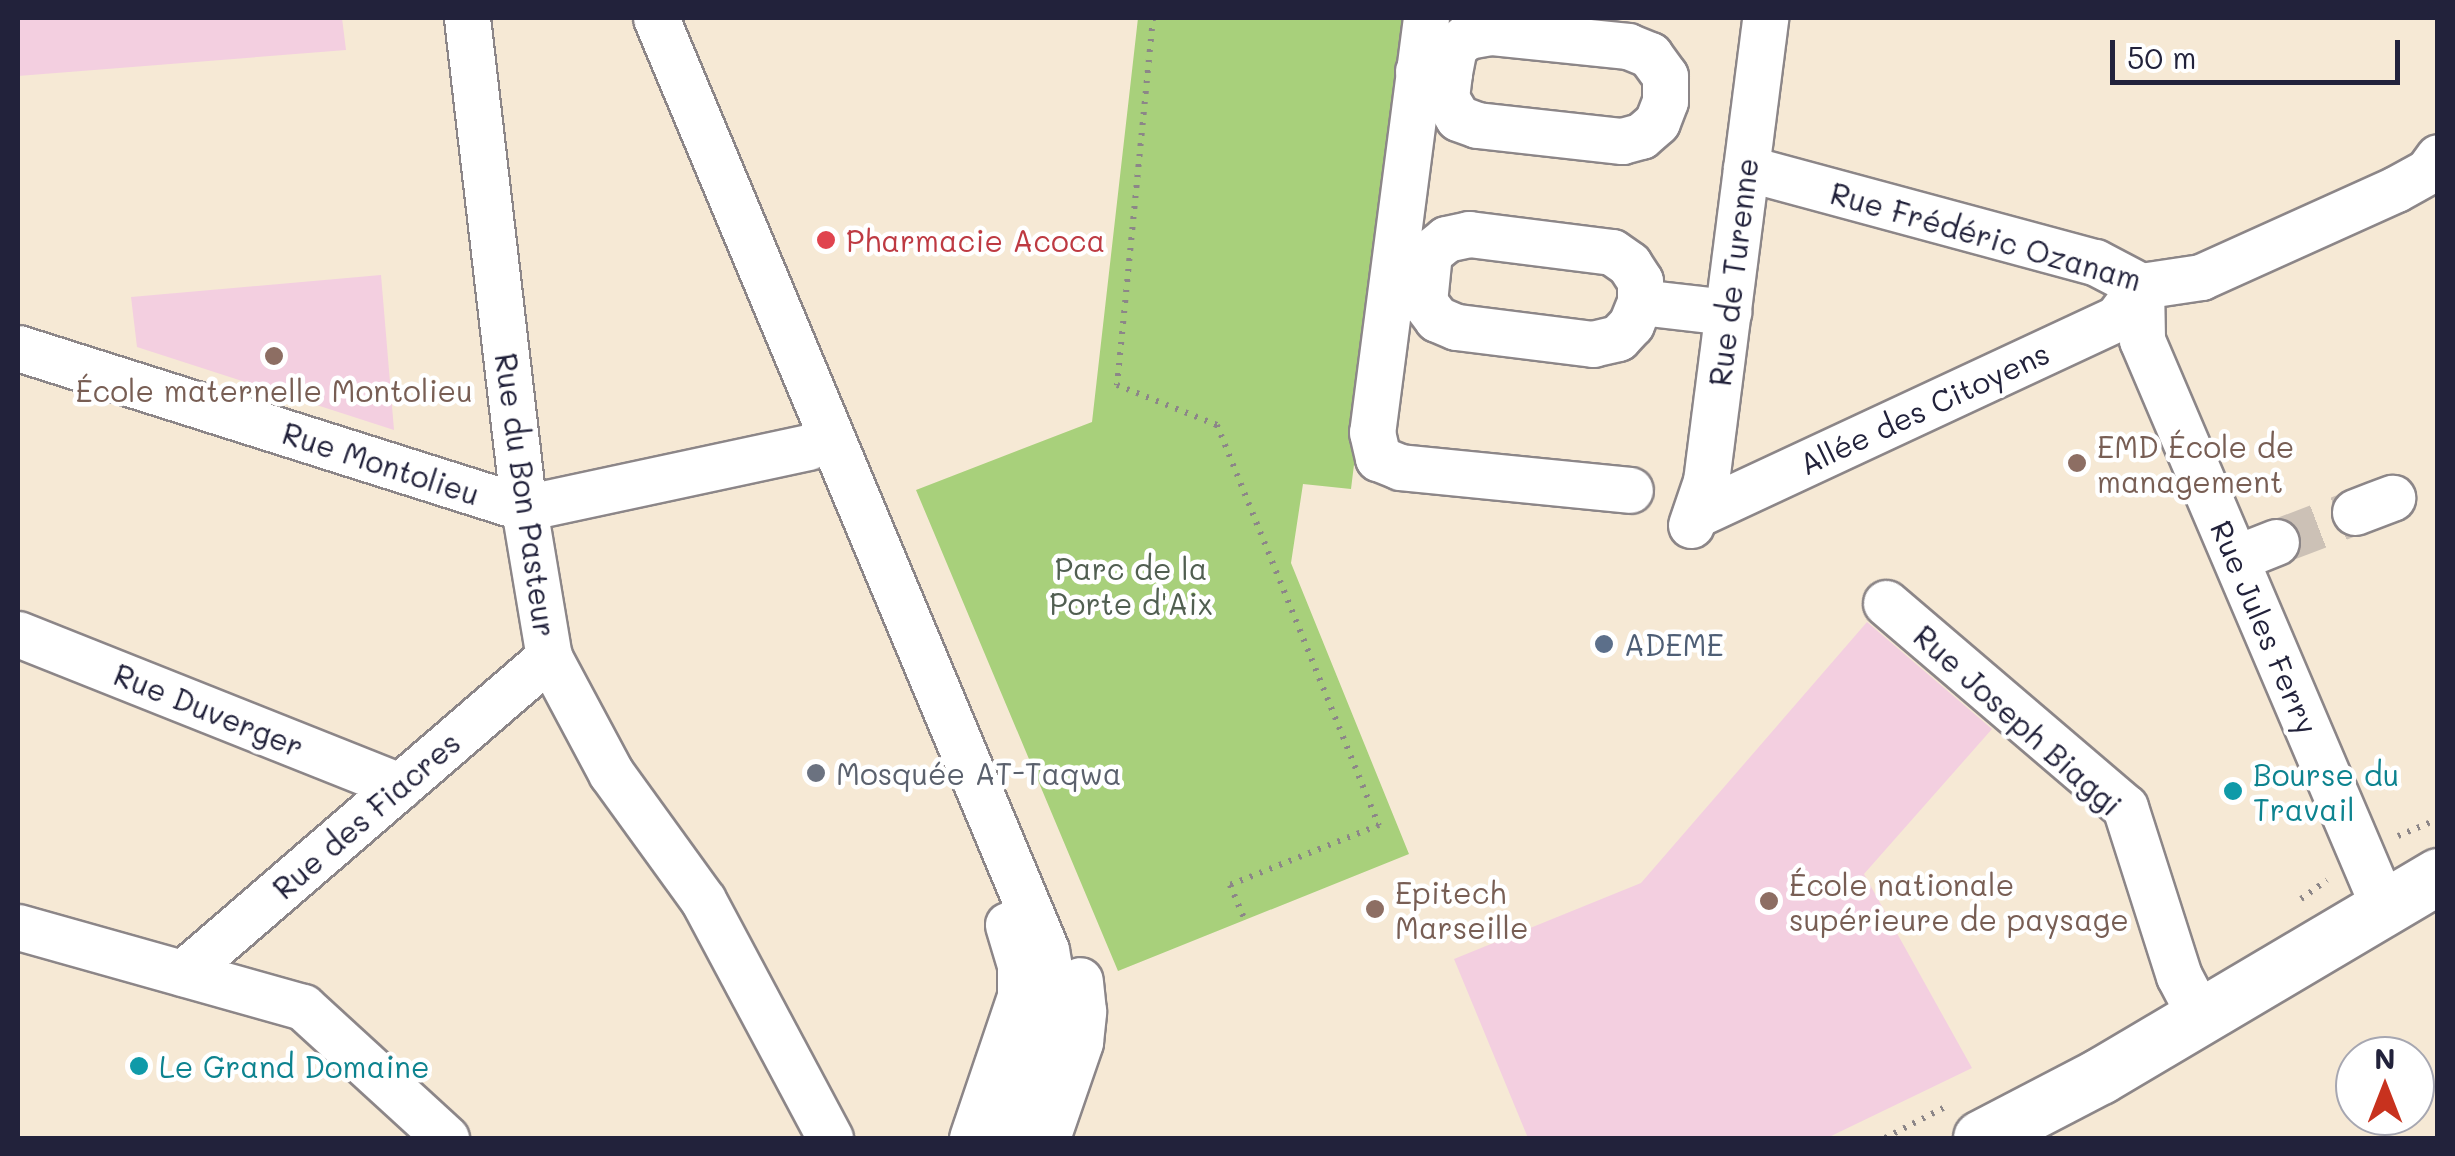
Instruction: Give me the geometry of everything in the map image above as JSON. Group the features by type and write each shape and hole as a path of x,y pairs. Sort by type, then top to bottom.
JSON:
{"main road":[{"path":"1968,1120 2100,1076 2438,876"}],"street":[{"name":"Rue du Bon Pasteur","path":"467,18 524,508 549,657 612,773 703,900 830,1138"},
{"path":"633,18 1012,937 1045,955 1082,988 1082,1027 1047,1138"},
{"path":"656,18 783,311 1045,955 972,1138"},
{"path":"682,18 1045,955 1054,995 1049,1032 1010,1138"},
{"path":"1426,18 1434,72 1408,274 1372,432 1378,458 1400,467 1630,490"},
{"name":"Rue de Turenne","path":"1693,520 1706,481 1765,18"},
{"name":"Rue Frédéric Ozanam","path":"1746,168 2094,262 2141,286 2202,277 2396,190 2428,171 2438,157"},
{"path":"1469,234 1612,252 1629,264 1640,281 1640,302 1631,324 1618,338 1593,344 1573,342 1456,327 1437,319 1408,274 1446,239 1469,234"},
{"name":"Allée des Citoyens","path":"1693,520 2117,318 2141,286"},
{"name":"Rue Jules Ferry","path":"2141,286 2142,340 2256,550 2384,908"},
{"path":"1640,302 1728,312"},
{"name":"Rue Montolieu","path":"18,348 524,508 809,447"},
{"name":"Rue Joseph Biaggi","path":"1886,603 2124,807 2185,992 2199,1014"},
{"name":"Rue Duverger","path":"18,634 400,786"},
{"name":"Rue des Fiacres","path":"182,973 549,657"},
{"path":"18,927 304,1007 446,1138"}],"path":[{"path":"1153,18 1116,385 1217,425 1378,825 1230,885 1245,921"},
{"path":"2386,840 2438,819"},
{"path":"1884,1138 1968,1120"}],"shaded area":[{"path":"18,18 342,18 346,50 18,76"},
{"name":"École maternelle Montolieu","path":"381,275 394,430 137,347 131,297"},
{"path":"1867,622 1992,729 1864,874 1972,1068 1827,1138 1528,1138 1454,959 1641,883"}],"green space":[{"name":"Parc de la Porte d'Aix","path":"1138,18 1409,18 1351,489 1303,484 1291,563 1409,854 1118,971 916,490 1092,422"}],"tunnel":[{"path":"2276,542 2355,512"}],"place":[{"name":"Pharmacie Acoca","path":"826,240"},
{"name":"École maternelle Montolieu","path":"274,356"},
{"name":"EMD École de management","path":"2077,463"},
{"name":"ADEME","path":"1604,644"},
{"name":"Mosquée AT-Taqwa","path":"816,773"},
{"name":"Bourse du Travail","path":"2233,791"},
{"name":"École nationale supérieure de paysage","path":"1769,901"},
{"name":"Epitech Marseille","path":"1375,909"},
{"name":"Le Grand Domaine","path":"139,1066"}]}
